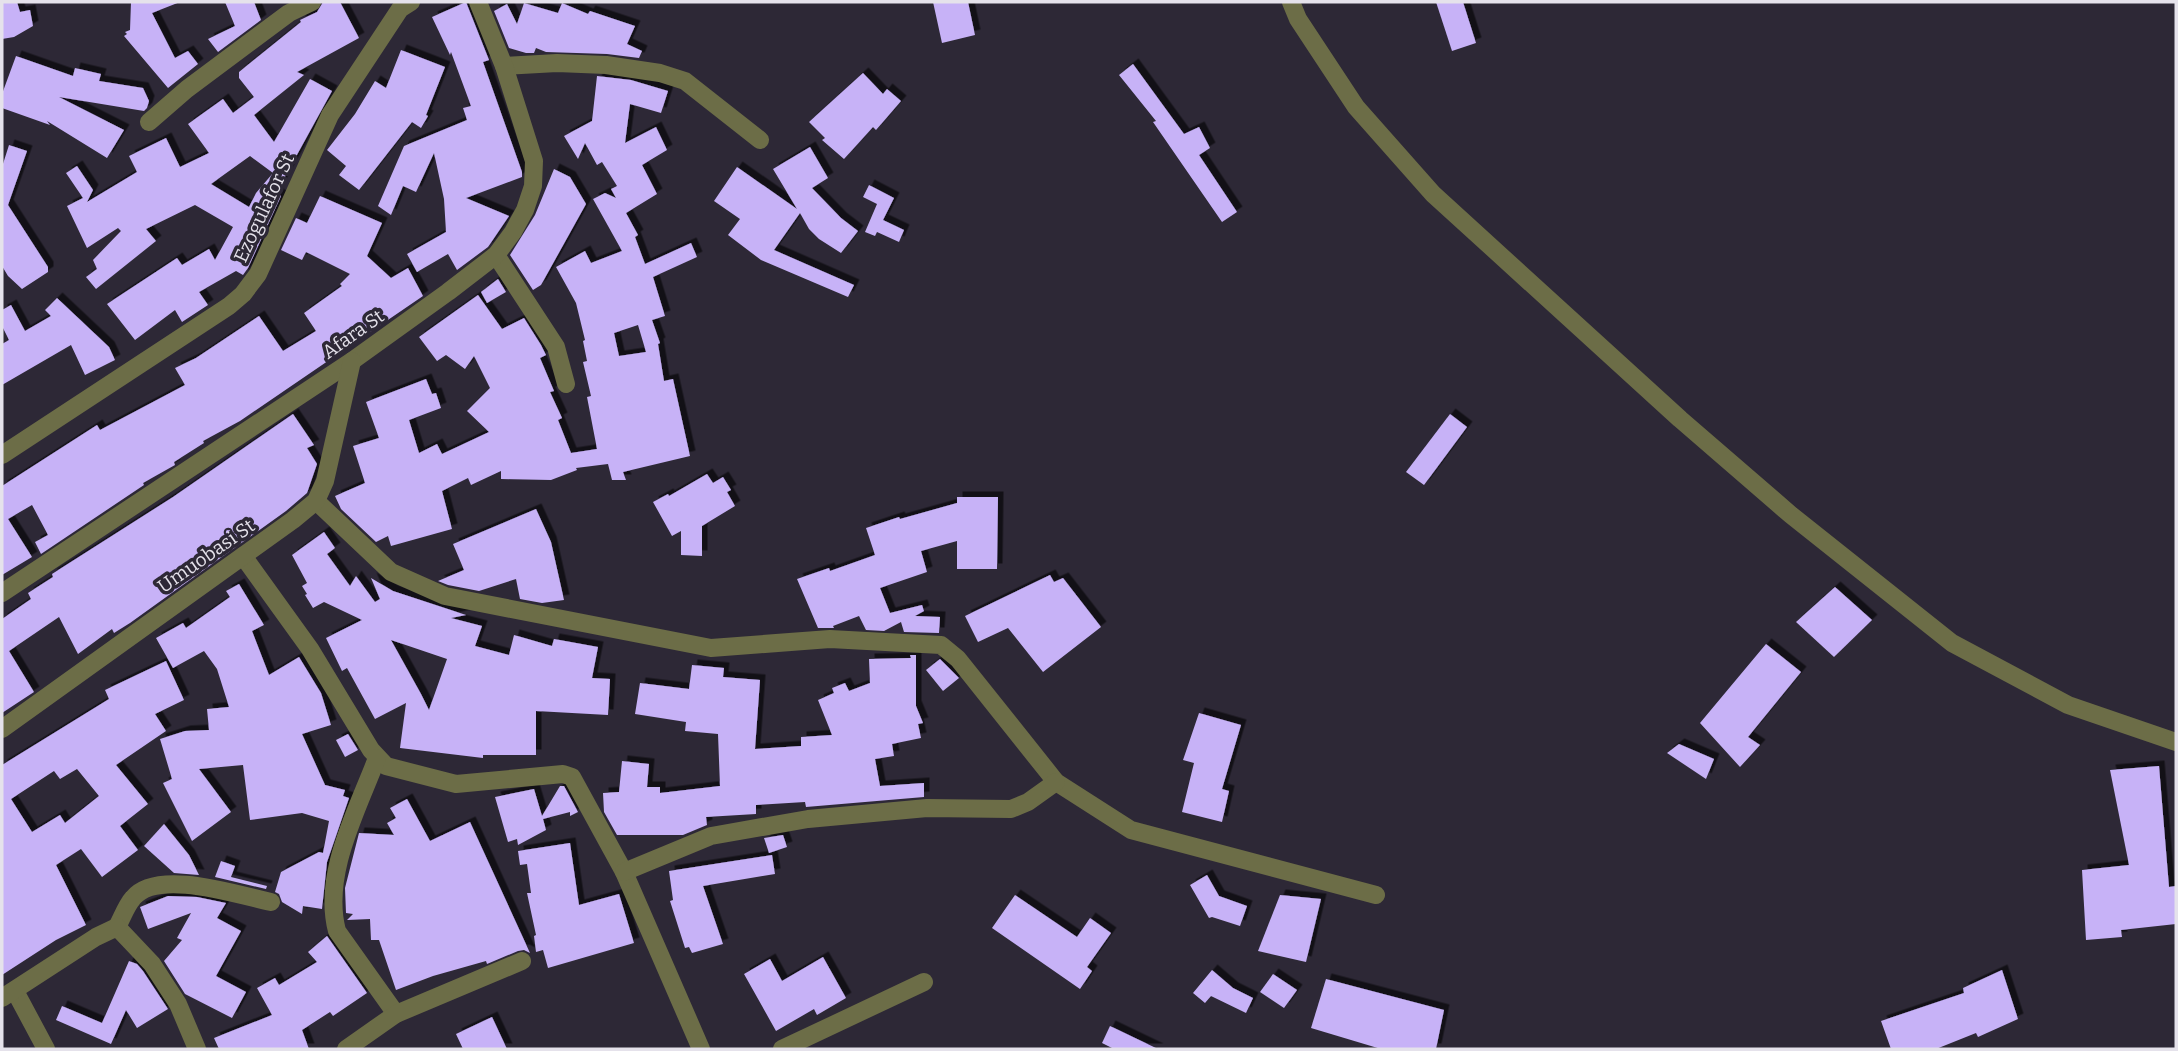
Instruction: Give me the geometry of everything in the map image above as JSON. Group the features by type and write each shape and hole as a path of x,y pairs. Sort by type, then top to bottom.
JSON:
{"street":[{"path":"149,122 187,89 289,13 312,2"},
{"name":"Afara St","path":"2,593 352,361 496,255 525,210 533,186 534,161 504,66 478,2"},
{"path":"1291,2 1298,19 1356,107 1433,194 1680,419 1791,515 1952,643 2068,705 2176,742"},
{"name":"Ezogulafor St","path":"2,455 229,306 243,294 258,275 330,115 399,4"},
{"path":"504,66 557,63 606,65 685,81 760,139"},
{"path":"496,255 556,347 566,384"},
{"path":"352,361 325,481 316,501 391,572 445,596 711,648 830,639 941,645 958,659 1056,782 1131,830 1376,895"},
{"name":"Umuobasi St","path":"2,729 316,501"},
{"path":"243,556 310,649 377,758 386,766 456,784 563,774 572,777 624,872 701,1049"},
{"path":"377,758 342,851 334,897 334,916 337,931 396,1014"},
{"path":"624,872 710,836 808,819 927,808 1011,809 1028,802 1056,782"},
{"path":"46,1049 8,994 96,937 117,927 134,896 154,885 182,884 271,902"},
{"path":"117,927 152,964 178,1004 198,1049"},
{"path":"346,1049 396,1014 522,961"},
{"path":"782,1049 924,982"}],"building":[{"path":"2,2 17,2 20,12 30,10 33,26 14,37 2,39"},
{"path":"131,2 180,2 152,13 175,58 188,51 198,64 168,88 124,36 127,34 125,32 130,30"},
{"path":"225,2 254,2 261,20 218,52 208,39 235,26"},
{"path":"323,2 340,2 359,38 297,72 304,75 254,115 274,142 310,79 332,91 276,193 281,196 248,268 243,275 236,271 199,292 208,305 182,322 175,310 135,340 107,304 177,258 182,265 209,249 215,260 233,227 195,205 146,229 156,241 96,289 86,277 97,269 93,260 121,231 118,228 87,248 67,206 83,198 66,173 77,166 93,190 87,202 137,172 129,156 166,138 180,167 209,153 188,124 223,99 233,113 254,97 239,78 239,72 301,22 300,20 317,12","holes":["250,156 273,173 256,193 249,207 211,184"]},
{"path":"466,2 489,60 483,62 522,177 466,198 509,216 488,247 457,270 448,254 417,272 407,254 446,232 444,199 434,153 416,192 403,186 391,215 378,206 404,146 467,120 463,108 471,106 451,52 450,55 432,17"},
{"path":"933,2 968,2 975,35 942,43"},
{"path":"1436,2 1463,2 1476,43 1452,51"},
{"path":"524,3 558,13 562,3 588,14 590,11 635,26 627,44 642,51 639,58 546,52 536,48 534,53 526,53 509,48 494,11 507,4 517,24"},
{"path":"401,50 445,67 426,115 428,116 421,128 412,122 359,190 339,175 346,166 327,150 355,114 375,81 386,88"},
{"path":"16,56 73,76 75,68 101,74 99,81 143,88 149,101 147,108 144,111 59,97 124,130 107,158 47,121 50,125 2,108 2,94"},
{"path":"1133,64 1184,134 1199,127 1210,148 1199,155 1237,212 1222,222 1153,122 1156,121 1119,75"},
{"path":"863,73 883,94 887,89 901,101 876,130 873,127 844,159 822,140 825,138 809,122"},
{"path":"597,76 631,80 668,91 661,113 630,104 625,143 656,127 667,150 642,165 657,194 626,213 638,235 635,237 645,264 691,243 697,257 653,277 665,316 652,320 660,343 664,381 673,379 690,456 623,472 626,480 612,480 608,464 576,468 577,470 551,480 501,479 501,471 471,485 468,478 442,491 452,529 391,546 388,536 376,542 341,509 335,496 365,483 353,446 379,438 366,402 426,379 432,394 436,393 441,408 409,420 419,453 437,444 442,454 489,432 467,411 490,388 474,356 465,369 446,355 437,361 419,337 478,295 502,329 524,318 541,345 546,355 540,358 554,391 550,392 562,418 558,420 571,453 597,449 587,397 591,396 583,362 587,361 585,340 576,303 556,267 585,251 591,263 622,251 593,199 605,193 616,198 611,189 617,186 602,162 597,165 585,143 578,159 564,136 592,121","holes":["638,325 646,352 619,356 614,333"]},
{"path":"9,145 27,151 8,205 48,267 48,272 22,289 2,266 2,167"},
{"path":"810,147 828,178 812,188 841,218 858,231 841,253 819,239 809,229 800,213 774,250 854,285 848,297 761,260 728,235 740,219 714,201 737,167 797,209 773,169"},
{"path":"554,169 570,177 586,204 541,285 533,290 510,255 535,215"},
{"path":"869,185 894,198 883,220 904,230 899,242 877,232 875,236 865,232 877,204 863,197"},
{"path":"320,196 382,223 367,256 391,278 408,268 423,296 240,421 203,441 204,443 174,462 175,465 143,483 144,485 41,554 35,542 48,535 32,505 8,519 32,557 2,575 2,486 97,425 100,430 185,385 175,368 196,358 259,316 283,351 316,331 304,313 342,286 340,284 350,274 306,252 302,260 281,250 296,218 307,223"},
{"path":"498,279 506,292 487,303 481,292"},
{"path":"57,298 109,347 115,360 85,375 71,345 2,385 2,344 9,340 2,326 2,310 11,305 25,331 51,316 45,310"},
{"path":"293,414 314,445 307,448 317,464 307,493 130,623 114,633 112,629 78,654 59,617 9,651 34,692 2,713 2,619 31,599 28,593 53,577 52,574 173,497"},
{"path":"1450,414 1467,427 1424,485 1406,472"},
{"path":"707,474 713,483 723,477 731,490 727,492 735,506 702,526 702,556 681,555 681,531 672,536 653,502"},
{"path":"957,497 998,497 997,569 957,569 957,541 921,551 927,572 880,588 890,613 922,605 924,611 915,616 940,617 939,633 904,632 901,622 884,631 866,630 859,616 833,626 834,628 818,628 797,579 875,555 866,528 957,503"},
{"path":"536,509 551,542 564,600 542,603 520,599 516,579 479,591 438,581 464,570 453,544"},
{"path":"324,532 335,548 327,554 350,586 356,576 375,602 380,599 371,578 393,591 466,615 451,618 482,626 475,646 509,655 514,635 552,646 554,639 598,647 592,678 610,679 608,715 536,711 536,755 483,755 483,758 400,748 406,703 375,719 347,668 342,671 326,638 362,620 324,602 313,608 302,586 307,583 292,555","holes":["391,640 447,659 429,710"]},
{"path":"1050,575 1054,582 1063,578 1101,627 1043,672 1008,628 978,642 965,616"},
{"path":"239,584 264,625 252,631 269,675 299,657 321,693 331,725 302,734 325,785 345,790 343,796 349,798 327,862 322,909 303,906 302,914 282,902 279,894 275,892 281,872 319,852 323,853 329,821 302,813 250,820 243,765 199,769 231,812 192,841 163,783 172,779 160,739 185,731 209,730 207,709 229,707 217,669 204,651 173,668 156,638 183,623 186,628 230,597 226,591"},
{"path":"1835,587 1872,620 1834,657 1796,622"},
{"path":"1766,644 1801,672 1748,737 1760,745 1740,767 1700,723"},
{"path":"910,655 916,655 916,706 923,723 918,724 921,738 892,744 894,756 875,759 880,786 924,783 924,797 806,807 805,802 756,805 756,814 706,817 707,825 683,835 617,835 604,812 603,793 619,792 622,761 649,764 647,787 660,787 660,793 720,786 718,734 685,731 686,722 635,714 640,683 689,689 692,665 724,668 723,677 760,680 755,749 801,746 801,737 832,735 818,700 834,693 832,688 845,683 849,691 870,683 869,659 911,658"},
{"path":"940,659 959,678 943,691 926,670"},
{"path":"166,661 184,700 155,714 166,731 116,765 148,804 120,826 138,850 102,877 81,849 56,865 86,925 56,940 2,975 2,765 109,699 105,690","holes":["77,769 99,796 65,823 60,815 32,832 11,799 54,771 60,779"]},
{"path":"1199,713 1241,725 1222,789 1229,791 1222,822 1182,812 1194,763 1183,760"},
{"path":"348,734 358,750 345,757 336,740"},
{"path":"1679,744 1714,759 1706,779 1667,753"},
{"path":"2159,766 2169,887 2176,886 2176,924 2121,930 2122,937 2086,940 2082,870 2129,865 2110,770"},
{"path":"560,786 564,786 578,812 570,816 570,812 543,819 546,830 518,845 517,839 508,842 495,797 534,789 542,816"},
{"path":"407,799 430,841 470,822 530,953 518,951 487,964 486,961 433,976 396,990 379,940 371,940 370,919 347,920 353,914 346,913 345,888 359,833 394,835 387,823 396,818 390,808"},
{"path":"164,824 189,855 199,875 174,873 144,846"},
{"path":"783,835 787,847 769,853 764,838"},
{"path":"570,843 579,905 619,894 634,943 548,968 543,950 536,952 536,935 527,893 531,893 527,864 520,865 518,851"},
{"path":"772,855 775,874 703,886 723,944 692,953 689,947 685,948 670,901 673,900 669,871"},
{"path":"221,861 235,866 231,877 267,886 266,889 215,877"},
{"path":"1207,875 1219,896 1247,906 1240,926 1209,918 1190,885"},
{"path":"1015,895 1077,937 1090,918 1111,933 1087,967 1092,971 1080,989 992,928"},
{"path":"1280,895 1321,899 1306,962 1258,951"},
{"path":"168,896 197,897 226,903 217,918 241,931 216,976 246,992 232,1018 185,994 164,961 182,940 177,938 191,913 148,929 140,907"},
{"path":"327,936 367,993 333,1016 330,1012 302,1030 309,1049 219,1049 214,1038 272,1015 257,988 275,978 279,985 317,962 308,952"},
{"path":"823,957 846,998 817,1015 814,1009 776,1031 744,974 770,959 782,981"},
{"path":"129,961 137,964 143,971 168,1009 137,1028 126,1010 111,1044 56,1020 62,1006 102,1023"},
{"path":"1212,970 1233,988 1253,998 1246,1013 1211,996 1205,1003 1193,993"},
{"path":"2002,970 2018,1019 1978,1037 1976,1033 1936,1049 1891,1049 1881,1021 1964,993 1963,988"},
{"path":"1273,974 1297,990 1284,1008 1260,992"},
{"path":"1326,979 1444,1010 1436,1049 1381,1049 1311,1028"},
{"path":"492,1017 507,1049 463,1049 456,1034"},
{"path":"1110,1026 1158,1049 1114,1049 1102,1043"}]}
